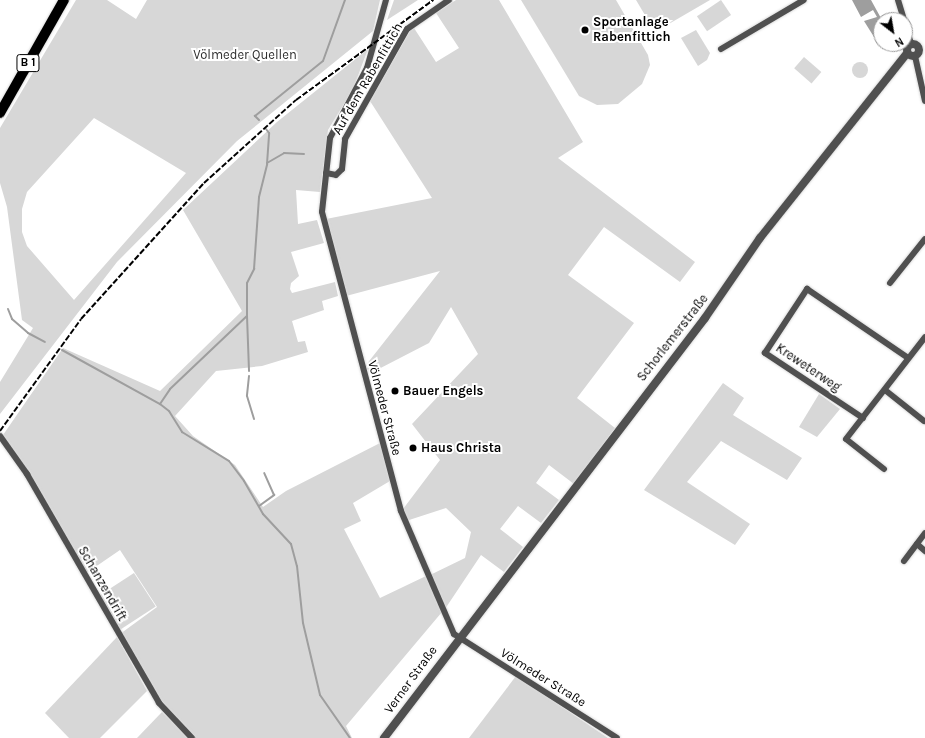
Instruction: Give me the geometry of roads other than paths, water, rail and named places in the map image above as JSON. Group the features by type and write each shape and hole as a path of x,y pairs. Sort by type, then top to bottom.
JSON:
{"main road":[{"name":"B 1","path":"0,113 64,0"}],"street":[{"name":"Völmeder Straße","path":"386,0 367,68 330,138 322,212 325,235 401,511 458,637 617,738"},
{"name":"Auf dem Rabenfittich","path":"326,173 336,175 342,169 345,139 407,29 449,0"},
{"path":"721,49 804,0"},
{"path":"898,0 902,12"},
{"name":"Schorlemerstraße","path":"458,637 705,318 760,238 918,44"},
{"path":"911,54 925,101"},
{"path":"890,283 925,239"},
{"name":"Kreweterweg","path":"863,418 765,353 807,289 908,358"},
{"path":"884,469 846,439 908,358 924,340"},
{"path":"885,390 924,421"},
{"name":"Schanzendrift","path":"0,436 27,474 158,703 192,738"},
{"path":"904,561 925,533"},
{"path":"917,544 925,551"},
{"name":"Verner Straße","path":"384,738 458,637"}],"waterway":[{"path":"259,120 255,116 323,61 345,0"},
{"path":"160,404 170,389 247,316 247,283 254,269 259,197 267,164 269,133 266,129"},
{"path":"267,163 284,153 304,154"},
{"path":"8,309 12,319 28,333 45,342"},
{"path":"247,316 249,371"},
{"path":"62,350 160,404 169,411 182,432 229,461 244,481 263,514 291,544 297,566 303,623 320,695 350,738"},
{"path":"249,376 247,396 254,419"},
{"path":"259,506 274,495 264,473"}],"railway":[{"path":"0,431 81,319 204,183 296,100 433,0"}],"place":[{"name":"Sportanlage Rabenfittich","path":"585,30"},
{"name":"Bauer Engels","path":"395,391"},
{"name":"Haus Christa","path":"413,448"}],"park label":[{"name":"Völmeder Quellen","path":"245,55"}]}
